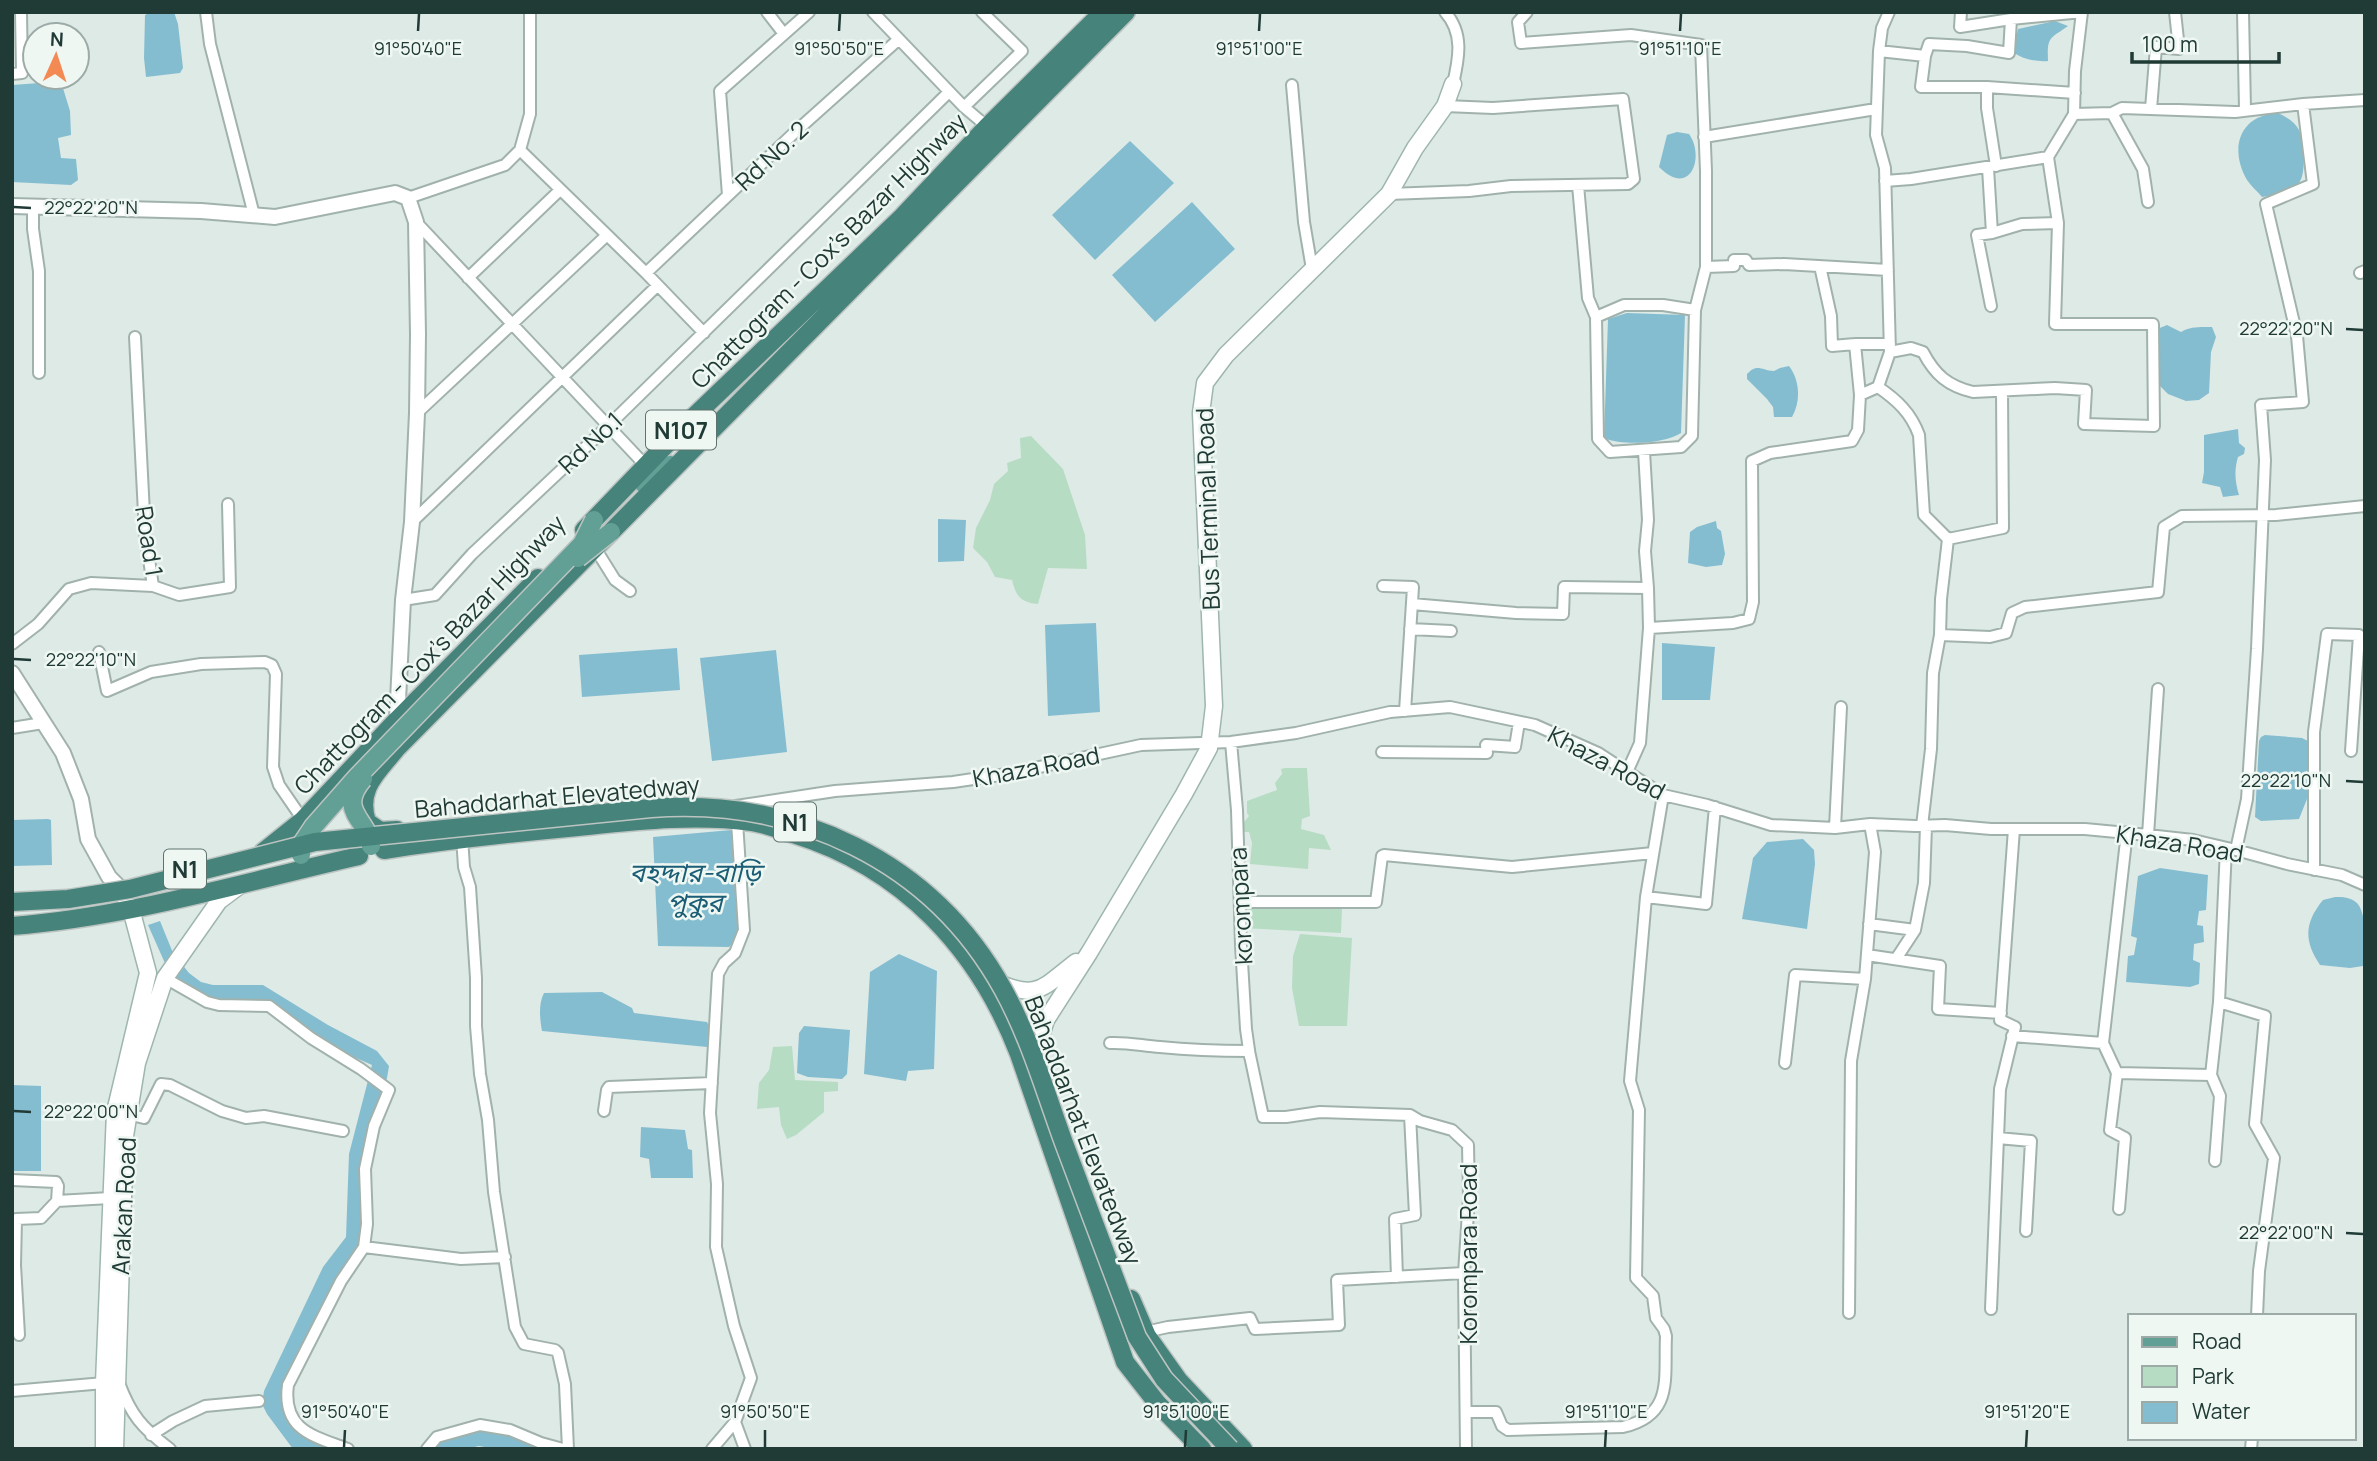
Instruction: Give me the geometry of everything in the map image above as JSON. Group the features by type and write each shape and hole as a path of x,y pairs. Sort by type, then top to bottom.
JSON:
{"highway":[{"name":"Chattogram - Cox's Bazar Highway","path":"263,852 303,820 680,431 902,217 1103,12"},
{"name":"N107","path":"370,842 363,804 366,787 397,748 1126,12"},
{"name":"N1","path":"12,896 58,896 118,886 263,852 462,833 666,806 694,806 804,823 847,840 918,889 959,932 992,980 1009,1009 1033,1064 1145,1332 1179,1381 1243,1449"},
{"name":"Bahaddarhat Elevatedway","path":"12,902 68,899 130,889 301,850 650,808 694,806 765,814 829,834 877,858 912,881 965,935 1003,989 1031,1049 1137,1337 1164,1379 1230,1449"},
{"name":"N1","path":"462,833 704,818 736,813 756,823 826,844 867,865 908,894 937,922 985,982 1009,1029 1125,1362 1157,1403 1202,1449"},
{"name":"Bahaddarhat Elevatedway","path":"370,842 707,815 761,821 789,828 836,845 886,874 945,926 973,960 996,996 1017,1042 1134,1352 1154,1382 1216,1449"},
{"name":"N1","path":"131,909 253,880 370,842"},
{"name":"Bahaddarhat Elevatedway","path":"12,913 113,902 301,850"},
{"path":"12,926 71,921 131,909"}],"main road":[{"name":"Bus Terminal Road","path":"1033,1064 1037,1043 1046,1020 1184,794 1211,741 1214,706 1201,413 1205,383 1226,355 1389,194 1415,148 1445,106 1453,84"},
{"path":"680,431 644,484 697,444"},
{"path":"301,850 313,827 357,777 582,544 594,520"},
{"path":"370,842 365,828 356,819 353,806 355,790 361,782 587,549 611,532"},
{"name":"Arakan Road","path":"104,1449 127,1114 137,1063 165,978 219,901 238,886 253,880"},
{"name":"Arakan Road","path":"115,1449 110,1378 110,1198 115,1112 148,973 131,909 118,886"},
{"name":"Bus Terminal Road","path":"992,980 1015,990 1034,991 1055,980 1089,953"}],"street":[{"path":"12,75 22,73 21,12"},
{"path":"206,12 210,44 254,215"},
{"path":"12,206 275,217 395,193 408,198 505,165 520,150 530,114 530,12"},
{"path":"767,12 784,34"},
{"path":"728,195 720,91 808,12"},
{"path":"873,12 949,92 1001,140"},
{"path":"964,107 1022,51 982,12"},
{"path":"1445,12 1454,22 1460,40 1453,84"},
{"path":"1527,12 1518,22 1521,43 1631,35 1701,45 1706,267 1695,310 1692,436 1681,447 1610,452 1598,439 1597,317 1588,298 1578,185"},
{"path":"1860,395 1878,387 1890,348 1885,181 1876,135 1879,51 1882,28 1889,12"},
{"path":"1820,266 1831,316 1832,346 1855,344 1911,348 1923,352 1932,370 1962,390 1973,392 2070,387 2086,390 2084,424 2154,426 2153,324 2055,324 2058,223 2048,157 2074,114 2075,71 2082,12 1960,27 1961,12"},
{"path":"2151,109 2155,47 2179,48 2175,12"},
{"path":"2243,12 2245,109"},
{"path":"2011,19 2009,53 1967,46 1929,44 1921,87 2075,93"},
{"name":"Rd No. 2","path":"646,274 899,39"},
{"path":"1879,51 1925,56"},
{"path":"1292,85 1304,222 1311,269"},
{"path":"1987,88 1992,167 1992,233"},
{"name":"Rd No.1","path":"403,600 435,595 472,554 607,427 949,92"},
{"path":"1389,194 1469,191 1511,186 1628,184 1634,179 1623,99 1493,108 1445,106"},
{"path":"2074,114 2112,113 2122,108 2235,112 2365,100"},
{"path":"2216,1161 2220,1096 2211,1075 2231,849 2247,799 2257,649 2265,460 2261,405 2303,402 2297,336 2266,204 2313,184 2303,104"},
{"path":"1704,136 1876,109"},
{"path":"2112,113 2143,169 2148,202"},
{"path":"520,150 704,333"},
{"path":"1885,181 2048,157"},
{"path":"468,278 560,190"},
{"path":"397,720 417,413 415,222 408,198"},
{"path":"33,206 33,229 39,271 39,373"},
{"path":"415,222 646,466"},
{"path":"1991,306 1977,235 2022,224 2058,223"},
{"path":"417,413 606,236"},
{"path":"1706,267 1734,266 1734,260 1746,260 1749,265 1888,270"},
{"path":"412,522 657,286"},
{"path":"1597,317 1625,305 1663,305 1695,310"},
{"name":"Road 1","path":"135,337 145,533 153,586 179,595 230,587 228,504"},
{"path":"1649,628 1733,623 1749,619 1753,602 1752,461 1770,453 1852,441 1858,430 1860,395 1855,344"},
{"path":"1878,387 1905,409 1915,424 1919,435 1924,515 1948,539"},
{"path":"1948,539 2003,528 2002,391"},
{"path":"1627,772 1640,743 1649,628 1644,451"},
{"path":"1940,635 1990,637 2006,633 2012,613 2025,607 2158,592 2164,527 2182,516 2313,513 2365,506"},
{"path":"1896,959 1915,930 1924,883 1924,826 1931,749 1933,673 1940,635 1948,539"},
{"path":"595,548 615,580 630,591"},
{"path":"12,644 38,624 69,589 91,583 153,586"},
{"path":"1383,586 1413,587 1405,711"},
{"path":"1412,604 1516,613 1563,614 1564,587 1648,588"},
{"path":"1410,629 1451,631"},
{"path":"2314,870 2314,732 2327,635 2359,635 2351,751"},
{"path":"99,652 107,691 151,672 201,664 265,662 272,665 276,674 273,767 279,785 303,820"},
{"path":"12,673 63,753 81,799 88,839 109,877 118,886"},
{"path":"2148,835 2158,689"},
{"name":"Khaza Road","path":"736,813 835,791 953,782 1007,774 1141,745 1231,742 1296,733 1405,711 1450,707 1535,725 1598,753 1663,795 1715,807 1770,825 1835,828 1870,824 2127,832 2193,840 2342,876 2365,885"},
{"path":"1835,828 1841,707"},
{"path":"1382,752 1487,752 1486,745 1515,747 1519,722"},
{"path":"12,729 43,723"},
{"name":"korompara","path":"1231,742 1237,810 1241,945 1249,1051 1253,1069"},
{"path":"1467,1412 1496,1412 1502,1426 1508,1430 1623,1427 1650,1417 1659,1406 1665,1391 1666,1336 1656,1318 1651,1292 1636,1278 1639,1110 1630,1081 1646,897 1663,795"},
{"path":"1646,897 1706,904 1715,807"},
{"path":"712,1449 735,1422 751,1378 734,1326 716,1247 716,1184 710,1113 718,974 724,963 734,954 744,930 736,813"},
{"path":"1849,1313 1852,1060 1865,979 1875,852 1870,824"},
{"path":"1991,1309 2000,1089 2015,1027 2000,1020 2014,829"},
{"path":"2119,1209 2125,1138 2110,1130 2117,1073 2104,1043 2127,832"},
{"path":"427,1449 437,1437 480,1425 510,1430 541,1443 566,1449 568,1415 559,1357 555,1350 524,1344 515,1327 494,1192 488,1120 480,1074 475,1026 476,978 470,887 464,867 462,833"},
{"path":"1241,902 1376,902 1379,870 1384,855 1512,867 1653,853"},
{"path":"1869,924 1915,930"},
{"path":"1867,955 1940,966 1938,1009 2001,1013"},
{"path":"1785,1063 1796,975 1865,979"},
{"path":"165,978 207,1002 219,1005 269,1006 311,1038 389,1090 374,1126 365,1169 367,1224 364,1247 341,1281 288,1385 286,1399 290,1412 305,1433 348,1449"},
{"path":"2219,1002 2265,1016 2255,1124 2274,1158 2259,1271 2257,1314"},
{"path":"2012,1036 2104,1043"},
{"path":"1110,1043 1131,1042 1205,1051 1249,1051"},
{"name":"Korompara Road","path":"1249,1051 1264,1117 1320,1112 1410,1115 1420,1121 1452,1130 1468,1145 1469,1197 1464,1273 1466,1449"},
{"path":"2117,1073 2211,1075"},
{"path":"127,1114 144,1118 161,1084 222,1111 246,1118 264,1116 343,1131"},
{"path":"604,1111 609,1087 712,1086"},
{"path":"1397,1277 1395,1219 1415,1215 1410,1115"},
{"path":"1998,1139 2031,1141 2026,1231"},
{"path":"12,1180 56,1182 58,1186 57,1201 41,1218 14,1219 19,1335"},
{"path":"57,1201 110,1198"},
{"path":"364,1247 461,1259 505,1257"},
{"path":"1145,1332 1250,1318 1255,1329 1339,1325 1336,1280 1464,1273"},
{"path":"12,1391 110,1378 130,1410 152,1435 170,1449"},
{"path":"152,1435 173,1421 205,1406 259,1401"},
{"path":"735,1422 745,1449"}],"green space":[{"path":"1031,436 1063,469 1085,535 1087,569 1048,568 1038,604 1027,602 1020,597 1012,580 995,577 987,562 973,548 976,528 990,500 994,484 1008,471 1007,463 1021,458 1020,438"},
{"path":"1307,768 1310,816 1302,819 1301,829 1324,835 1331,850 1309,848 1308,869 1250,864 1252,843 1249,832 1244,832 1244,822 1249,816 1247,801 1277,790 1275,783 1282,774 1281,769"},
{"path":"1243,905 1342,909 1341,933 1242,928"},
{"path":"1300,934 1352,938 1347,1026 1299,1026 1292,988 1293,956"},
{"path":"792,1046 795,1080 838,1082 838,1091 824,1092 824,1112 787,1139 781,1125 779,1107 757,1109 759,1083 769,1070 773,1047"}],"water":[{"path":"151,12 174,12 183,68 180,73 146,77 145,15"},
{"path":"2055,21 2068,26 2049,42 2048,61 2029,60 2013,52 2018,29"},
{"path":"21,84 21,91 64,91 70,111 71,135 58,138 61,158 76,159 78,180 71,185 12,182 12,85"},
{"path":"2278,113 2293,122 2299,130 2303,149 2303,174 2295,187 2262,197 2247,180 2239,157 2239,146 2246,127 2254,120"},
{"path":"1677,132 1689,134 1696,153 1692,171 1679,178 1670,176 1659,167 1667,135"},
{"path":"1130,141 1174,183 1095,260 1052,215"},
{"path":"1192,202 1235,249 1155,322 1112,275"},
{"path":"1627,313 1685,315 1681,433 1674,437 1654,442 1632,443 1604,438 1608,319"},
{"path":"2167,325 2181,332 2192,328 2212,327 2216,337 2211,352 2209,393 2199,400 2186,401 2168,394 2156,381 2155,330"},
{"path":"1789,366 1797,384 1797,405 1792,417 1774,417 1773,407 1747,379 1747,374 1757,368 1774,371"},
{"path":"2238,429 2239,443 2245,448 2244,454 2238,457 2236,467 2239,495 2223,497 2220,487 2202,483 2204,435"},
{"path":"938,519 966,520 964,561 938,562"},
{"path":"1716,521 1717,528 1721,531 1725,554 1722,565 1706,567 1688,563 1690,532"},
{"path":"1096,623 1100,712 1048,716 1045,625"},
{"path":"1662,643 1715,647 1710,700 1662,700"},
{"path":"677,648 680,690 582,697 579,655"},
{"path":"776,650 787,752 712,761 700,658"},
{"path":"2265,735 2302,738 2308,741 2306,779 2309,780 2310,800 2307,799 2299,819 2261,821 2255,817 2259,741"},
{"path":"12,820 51,820 52,865 12,866"},
{"name":"বহদ্দার-বাড়ি পুকুর","path":"731,830 739,936 729,947 658,946 653,837"},
{"path":"1803,839 1814,850 1815,864 1807,929 1742,919 1753,858 1767,842"},
{"path":"2160,868 2208,875 2206,910 2199,911 2197,925 2203,926 2204,942 2194,944 2193,960 2200,963 2199,984 2190,987 2126,982 2128,956 2134,955 2137,938 2131,936 2138,876"},
{"path":"2344,897 2357,903 2363,915 2363,966 2350,968 2320,965 2311,947 2308,931 2313,916 2323,900"},
{"path":"160,921 173,953 189,973 201,982 213,985 263,985 377,1051 389,1066 371,1121 362,1168 360,1197 363,1237 329,1292 281,1387 283,1407 292,1420 338,1449 293,1449 262,1404 264,1391 323,1267 346,1237 349,1154 372,1065 329,1046 280,1008 266,1002 213,1001 178,981 164,961 148,925"},
{"path":"899,954 937,971 934,1069 908,1071 906,1081 864,1074 870,972"},
{"path":"602,992 632,1008 634,1013 707,1022 707,1047 542,1031 540,1007 544,993"},
{"path":"804,1026 850,1030 847,1074 842,1079 808,1077 797,1073 799,1033"},
{"path":"12,1085 41,1086 41,1171 12,1171"},
{"path":"641,1127 685,1130 688,1149 692,1150 693,1178 651,1178 649,1159 640,1157"},
{"path":"481,1429 494,1430 547,1449 496,1449 479,1446 466,1449 431,1449 439,1440"}]}
